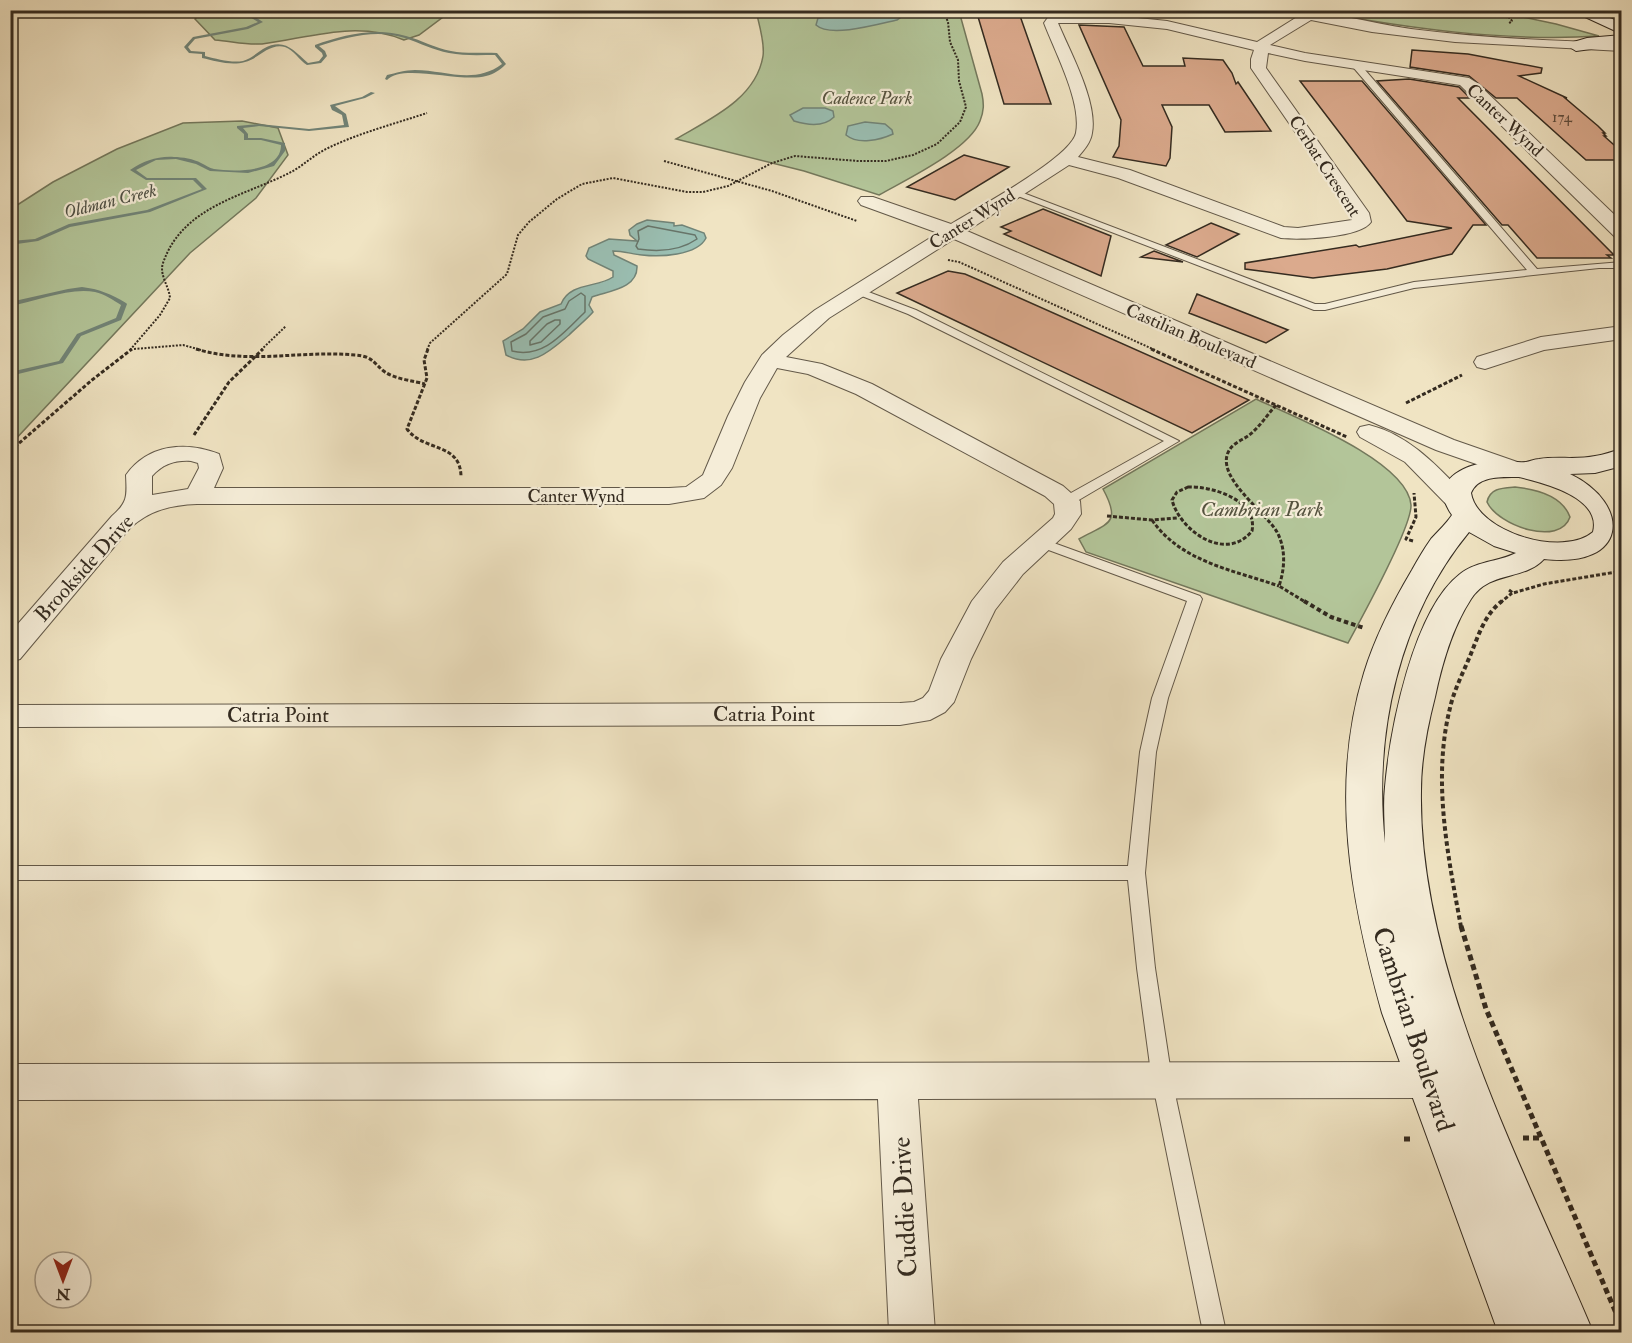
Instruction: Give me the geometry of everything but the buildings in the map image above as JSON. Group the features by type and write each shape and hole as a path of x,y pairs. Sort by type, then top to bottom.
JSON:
{"street":[{"path":"1281,10 1439,37 1622,49"},
{"path":"1577,10 1622,29"},
{"path":"1590,10 1622,20"},
{"path":"1261,47 1272,36 1309,16"},
{"name":"Canter Wynd","path":"168,499 197,496 669,496 700,491 713,478 747,397 770,360 804,326 858,291 945,244 1066,159 1080,143 1084,135 1085,119 1051,23 1052,20 1078,17 1151,23 1261,47 1356,65 1445,77 1470,84 1622,233"},
{"path":"1576,46 1622,40"},
{"name":"Cerbat Crescent","path":"1066,159 1124,174 1281,232 1298,234 1355,226 1362,222 1360,213 1259,68 1258,59 1261,47"},
{"name":"Castilian Boulevard","path":"860,210 1445,445 1517,469"},
{"name":"Castilian Boulevard","path":"945,244 1379,436 1414,457 1441,482 1462,509"},
{"path":"1485,362 1541,344 1622,332"},
{"path":"770,360 814,369 864,390 1066,501"},
{"path":"135,511 140,494 138,480 142,471 157,459 181,453 200,454 210,459 212,463 197,496"},
{"path":"1517,469 1595,465 1622,457"},
{"path":"1462,509 1496,536 1537,549 1554,551 1584,548 1604,537 1615,514 1605,512 1586,493 1555,478 1517,469"},
{"name":"Cambrian Boulevard","path":"1517,469 1488,471 1468,477 1457,492 1462,509 1460,528 1427,545 1384,665 1366,739 1361,807 1368,876 1387,962 1567,1332"},
{"name":"Brookside Drive","path":"10,652 116,528 135,511 168,499"},
{"name":"Catria Point","path":"10,716 900,714 919,712 934,705 943,695 956,659 982,607 1013,568 1062,523 1068,514 1066,501"},
{"path":"1502,584 1537,549"},
{"name":"Cambrian Boulevard","path":"1502,584 1473,578 1455,599 1430,652 1411,712 1404,762 1402,805 1404,851 1415,922 1439,1012 1445,1080 1523,1332"},
{"path":"10,1082 1445,1080"},
{"name":"Cuddie Drive","path":"897,1081 912,1332"}],"lane":[{"path":"1356,65 1534,272"},
{"path":"1015,193 1314,307 1325,307 1414,285 1622,265"},
{"path":"858,291 912,312 1173,441 1066,501"},
{"path":"1040,542 1195,598 1160,698 1148,752 1136,873 1161,1080 1215,1332"},
{"path":"10,873 1136,873"}],"path":[{"path":"454,496 461,474 460,461 448,451 414,438 407,429 410,416 427,378 424,360 430,343 507,274 513,261 517,239 523,229 576,186 594,180 621,178 638,180 671,190 703,192 722,189 790,157 813,156 858,162 886,160 919,154 939,144 962,119 968,105 960,84 957,57 949,42 949,21 943,10"},
{"path":"1014,10 1033,15"},
{"path":"10,451 92,380 132,349 166,306 170,291 162,277 163,263 179,235 194,218 234,195 294,170 322,151 427,113"},
{"path":"664,161 860,210"},
{"path":"945,244 959,262 1353,440"},
{"path":"181,453 229,382 286,326"},
{"path":"132,349 183,345 220,356 253,358 315,352 357,355 368,357 386,373 425,384"},
{"path":"1401,406 1462,375"},
{"path":"1276,405 1248,435 1228,450 1225,460 1226,469 1232,478 1276,532 1283,549 1285,567 1279,586"},
{"path":"1408,486 1417,503 1417,513 1414,527 1406,539 1427,545"},
{"path":"1188,487 1202,487 1219,491 1235,499 1246,510 1252,522 1251,532 1241,542 1214,542 1195,535 1177,518 1172,500 1177,492 1188,487"},
{"path":"1246,510 1258,508"},
{"path":"1107,516 1152,520 1177,518"},
{"path":"1152,520 1161,535 1188,553 1215,565 1279,586 1331,617 1364,628"},
{"path":"1622,571 1544,584 1502,584 1498,604 1484,622 1450,705 1445,733 1442,783 1447,850 1461,927 1486,1009 1622,1327"}],"green space":[{"path":"204,10 451,11 419,35 404,40 368,31 350,31 256,44 215,40 195,19"},
{"name":"Cadence Park","path":"756,11 959,11 982,94 983,108 980,121 974,132 950,153 879,195 804,171 676,139 730,106 751,84 759,71 763,56"},
{"path":"1314,11 1494,11 1599,36 1527,37 1456,32"},
{"path":"242,121 278,128 288,155 256,198 190,253 11,444 11,209 53,182 117,149 183,123"},
{"name":"Cambrian Park","path":"1256,399 1346,442 1391,472 1405,489 1411,505 1409,516 1385,573 1348,643 1086,552 1079,539 1109,521 1111,509 1103,489"},
{"path":"1515,487 1547,494 1561,503 1570,517 1564,526 1554,531 1542,532 1529,530 1503,519 1487,502 1494,491"}],"water":[{"path":"862,10 899,11 904,15 897,20 855,29 832,30 816,25 818,18 854,14"},
{"path":"803,108 825,108 833,111 834,117 815,124 794,121 790,115"},
{"path":"865,122 885,124 893,134 876,140 863,141 846,135 848,126"},
{"path":"647,220 674,223 674,226 682,225 704,233 706,238 695,249 677,254 649,256 613,251 614,255 637,266 633,280 621,288 592,297 589,305 593,312 548,352 524,360 506,355 503,341 523,329 540,312 561,304 565,297 577,289 613,277 613,271 588,259 586,256 589,248 609,239 637,241 630,235 629,230"}],"waterway":[{"name":"Oldman Creek","path":"240,10 261,22 247,28 194,38 186,47 190,52 204,53 203,57 236,62 246,61 279,45 294,51 307,64 320,62 325,56 324,52 316,46 349,36 384,33 406,37 448,52 496,54 504,64 495,71 473,77 412,71 388,76 387,79"},
{"name":"Oldman Creek","path":"10,243 36,240 69,226 148,211 205,189 194,179 146,179 132,170 155,159 176,158 198,163 210,170 248,172 272,165 283,151 283,144 261,139 246,139 246,134 239,127 259,125 309,130 347,126 344,114 332,106 373,93"},
{"name":"Oldman Creek","path":"10,304 68,290 82,289 95,290 124,304 119,319 79,335 61,362 10,374"}]}
